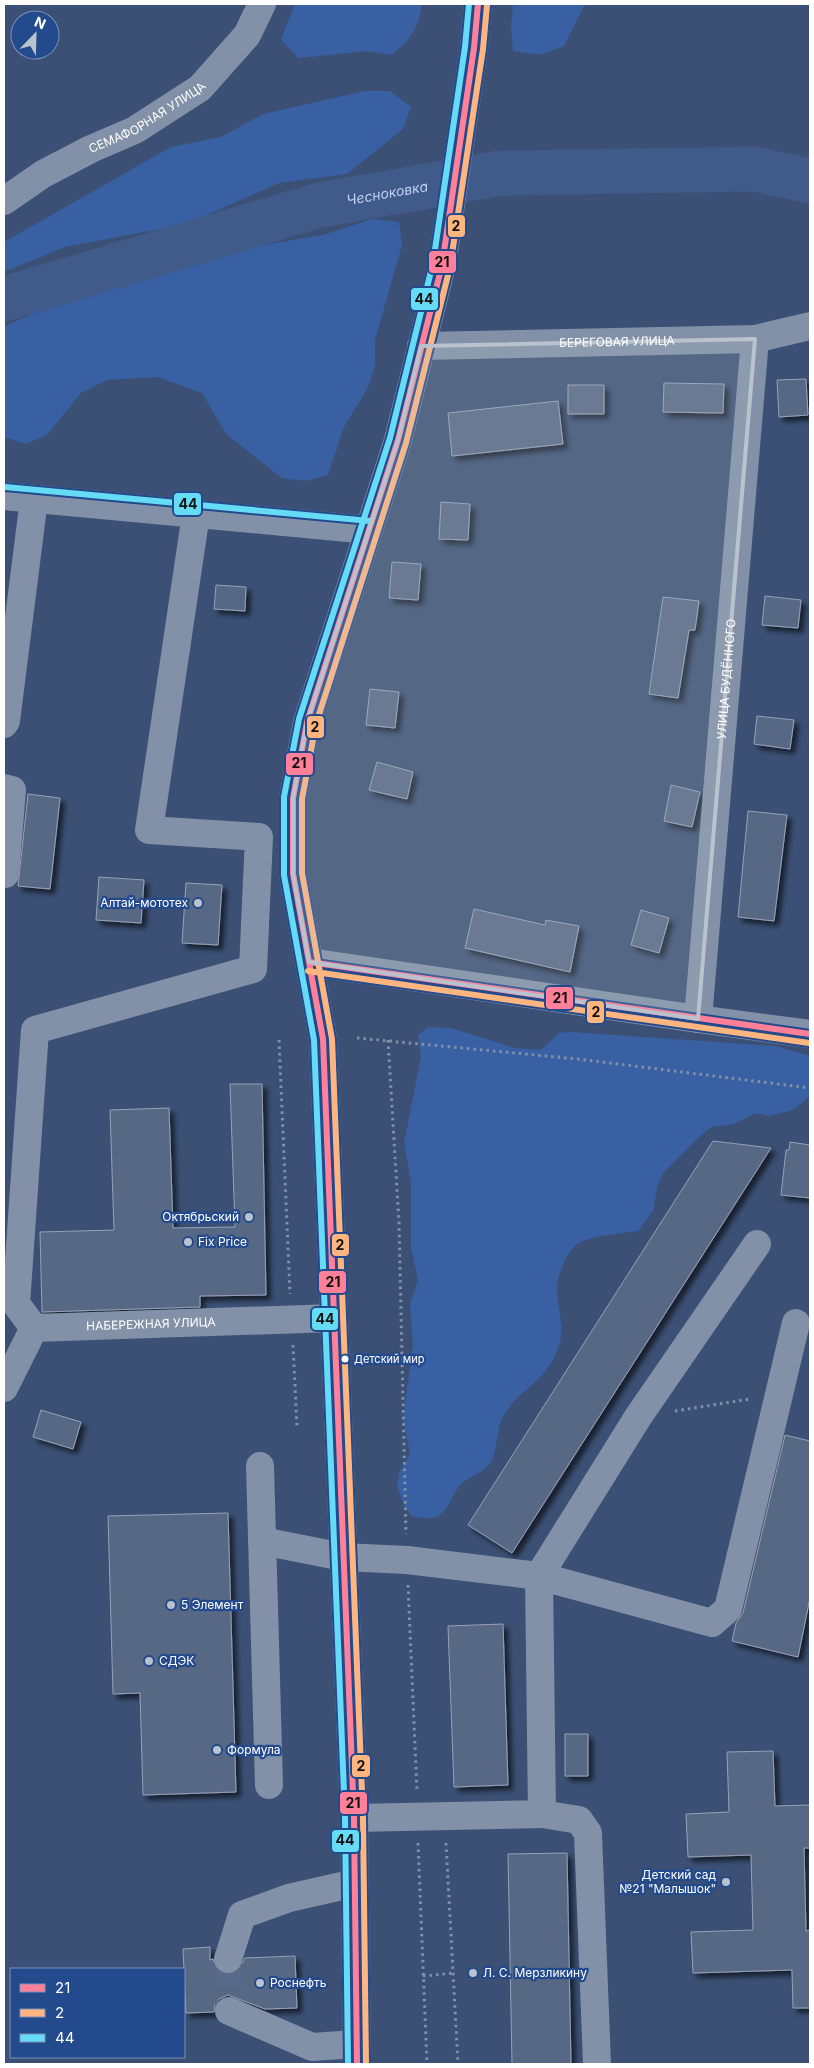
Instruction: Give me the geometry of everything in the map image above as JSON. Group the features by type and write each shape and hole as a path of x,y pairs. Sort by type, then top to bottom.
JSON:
{"street":[{"name":"СЕМАФОРНАЯ УЛИЦА","path":"4,201 43,174 91,149 135,130 200,88 247,35 262,4"},
{"path":"229,2011 312,2047 357,2054 354,1818 323,1039 293,874 293,798 307,722 398,440 442,265 474,48 478,4"},
{"name":"БЕРЕГОВАЯ УЛИЦА","path":"422,346 755,339 810,326"},
{"name":"УЛИЦА БУДЁННОГО","path":"698,1019 722,710 755,339"},
{"path":"4,496 369,530"},
{"path":"4,724 6,721 34,498"},
{"path":"4,1388 34,1328 16,1304 35,1030 253,969 259,837 149,830 196,514"},
{"path":"4,788 12,790 5,874"},
{"path":"308,962 810,1034"},
{"path":"542,1814 538,1576 638,1418 757,1244"},
{"name":"НАБЕРЕЖНАЯ УЛИЦА","path":"34,1328 334,1318"},
{"path":"262,1541 343,1557 407,1560 538,1576 712,1623 728,1610 796,1323"},
{"path":"260,1466 269,1785"},
{"path":"354,1818 542,1814 579,1820 588,1833 597,2064"},
{"path":"228,1959 242,1915 289,1898 355,1883"}],"path":[{"path":"357,1038 578,1059 810,1088"},
{"path":"279,1040 297,1427"},
{"path":"638,1418 779,1394"},
{"path":"444,1816 458,2064"},
{"path":"423,1976 454,1973"}],"highlighted area":[{"path":"755,339 698,1019 309,962 293,874 293,798 307,722 398,440 421,346"}],"shaded area":[{"path":"295,4 422,4 416,27 409,39 391,55 368,51 298,58 281,39"},
{"path":"513,4 585,4 564,46 540,55 513,51 511,29"},
{"path":"365,91 390,91 411,107 403,129 347,174 279,183 186,224 65,247 4,272 4,242 171,147 221,137 263,114"},
{"path":"372,219 399,222 402,245 375,340 375,366 368,387 343,429 328,475 306,481 282,478 226,434 202,393 157,377 107,380 81,393 47,435 26,444 4,437 4,326 129,274 177,267 220,252 323,235"},
{"path":"428,1027 451,1028 515,1048 541,1050 559,1033 571,1032 775,1046 810,1056 810,1096 793,1110 769,1116 756,1113 734,1124 712,1127 702,1134 664,1172 658,1184 653,1211 638,1231 588,1239 571,1250 564,1262 557,1284 562,1328 560,1342 549,1366 505,1413 500,1423 495,1452 488,1466 458,1487 442,1513 435,1517 422,1518 412,1516 405,1508 397,1486 399,1473 410,1453 403,1419 413,1345 410,1304 418,1280 411,1247 411,1182 404,1143 421,1057 418,1035"}],"building":[{"path":"806,379 808,415 779,417 777,380"},
{"path":"664,383 724,384 723,413 663,412"},
{"path":"568,385 604,385 604,414 568,414"},
{"path":"558,401 563,444 452,456 448,413"},
{"path":"441,502 470,504 468,540 439,539"},
{"path":"392,562 421,564 418,600 389,598"},
{"path":"216,585 246,587 245,611 214,609"},
{"path":"765,596 801,600 798,628 762,625"},
{"path":"663,597 699,601 695,630 689,630 678,698 649,694"},
{"path":"370,689 399,692 395,728 366,725"},
{"path":"757,716 794,720 790,749 754,744"},
{"path":"377,762 413,772 407,799 369,790"},
{"path":"671,785 700,792 692,827 664,821"},
{"path":"28,794 60,798 50,889 18,886"},
{"path":"748,811 787,815 774,921 738,917"},
{"path":"99,877 144,880 141,923 96,920"},
{"path":"186,883 222,885 218,945 182,943"},
{"path":"474,909 545,925 546,920 579,926 570,972 465,948"},
{"path":"641,910 669,918 659,953 631,945"},
{"path":"230,1084 262,1084 266,1295 200,1296 200,1307 42,1312 40,1232 114,1230 110,1110 169,1108 173,1228 235,1227"},
{"path":"713,1141 771,1148 512,1553 468,1525"},
{"path":"790,1142 810,1145 810,1198 781,1195 786,1150 789,1150"},
{"path":"41,1410 81,1422 73,1449 33,1437"},
{"path":"785,1435 810,1441 810,1598 798,1657 732,1641 736,1623 743,1613"},
{"name":"5 Элемент","path":"228,1513 236,1792 143,1795 140,1693 113,1694 108,1516"},
{"path":"503,1624 508,1785 454,1787 448,1626"},
{"path":"565,1734 588,1734 588,1776 565,1776"},
{"path":"773,1751 775,1806 810,1805 810,1848 804,1848 806,1931 810,1930 810,2008 793,2008 792,1970 693,1973 691,1932 753,1930 751,1855 688,1857 686,1814 729,1812 727,1752"},
{"path":"567,1853 571,2064 512,2064 508,1854"},
{"path":"210,1947 210,1960 213,1959 217,1970 224,1974 232,1974 238,1971 245,1958 295,1956 297,2008 265,2009 228,1995 219,1999 215,2004 214,2012 186,2013 183,1949"}],"waterway":[{"name":"Чесноковка","path":"4,299 320,205 502,173 754,169 810,181"}],"tunnel":[{"path":"228,1959 229,2011"}],"transit line":[{"name":"44","path":"348,2064 345,1818 314,1040 284,875 284,797 299,719 390,438 433,263 465,47 469,4"},
{"name":"21","path":"357,2064 354,1818 323,1039 293,874 293,798 307,722 398,440 442,265 474,48 478,4"},
{"name":"2","path":"366,2064 363,1818 332,1039 302,873 302,799 316,724 406,443 450,267 483,49 487,5"},
{"name":"44","path":"5,487 370,521"},
{"name":"21","path":"309,962 810,1034"},
{"name":"2","path":"308,971 809,1043"}],"place":[{"name":"Алтай-мототех","path":"198,903"},
{"name":"Октябрьский","path":"249,1217"},
{"name":"Fix Price","path":"188,1242"},
{"name":"Детский мир","path":"345,1359"},
{"name":"5 Элемент","path":"171,1605"},
{"name":"СДЭК","path":"149,1661"},
{"name":"Формула","path":"217,1750"},
{"name":"Детский сад №21 \"Малышок\"","path":"726,1882"},
{"name":"Л. С. Мерзликину","path":"473,1973"},
{"name":"Роснефть","path":"260,1983"}]}
